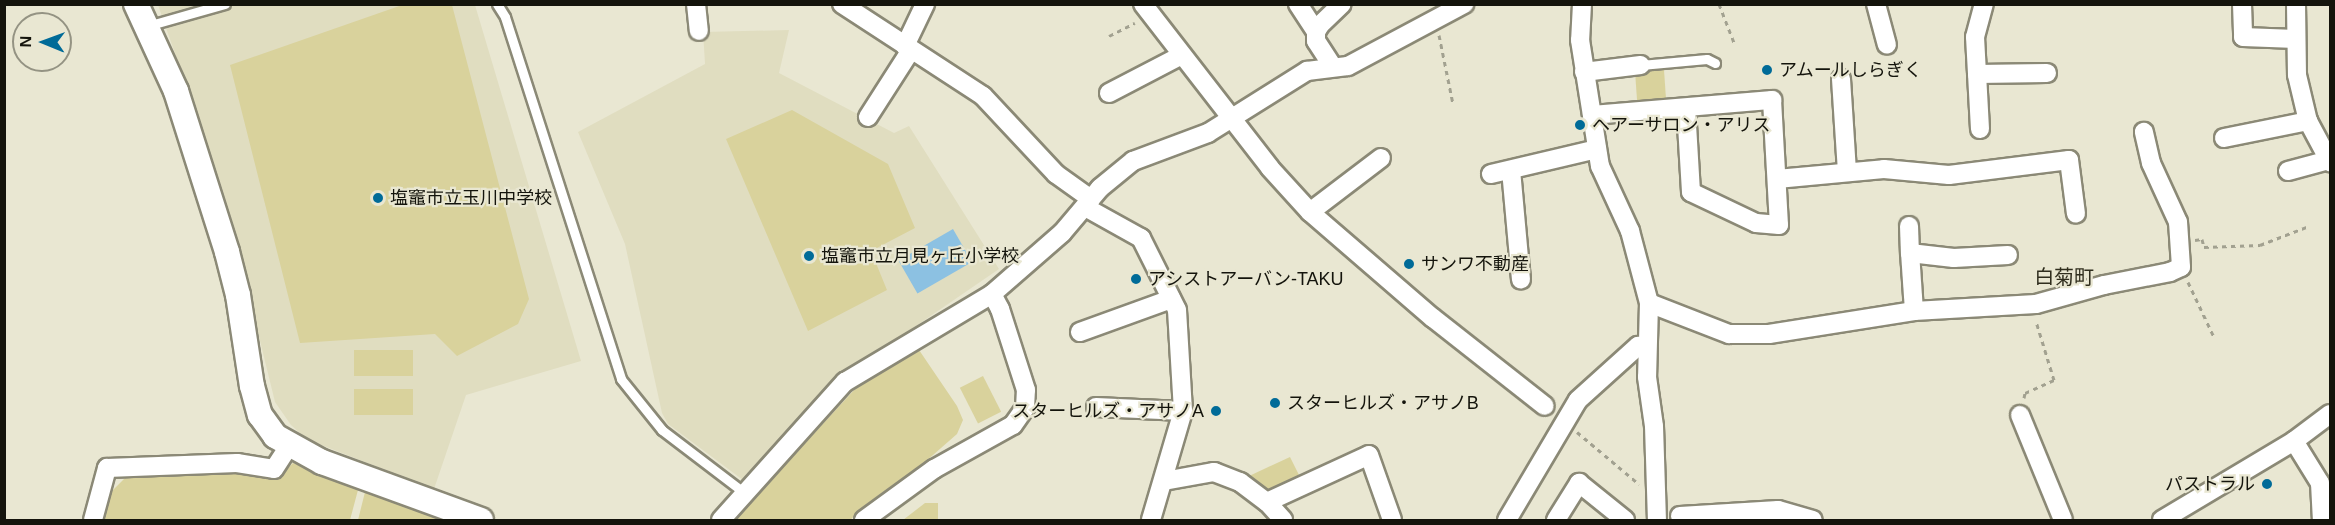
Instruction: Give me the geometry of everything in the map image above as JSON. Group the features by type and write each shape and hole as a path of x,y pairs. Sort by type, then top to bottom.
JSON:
{"street":[{"path":"136,4 176,91 227,252 238,295 252,386 260,416 274,436 289,446 356,476 481,520"},
{"path":"696,4 699,31"},
{"path":"842,4 982,96 1048,166 1088,203 1141,238 1177,310 1183,411 1151,520"},
{"path":"868,117 908,48 925,4"},
{"path":"1298,4 1333,67"},
{"path":"1316,33 1320,25 1342,4"},
{"path":"721,520 845,382 992,294 1062,233 1100,188 1133,161 1208,133 1306,71 1348,66 1464,4"},
{"path":"1582,4 1580,40 1600,166 1630,231 1649,303 1647,377 1654,426 1656,498 1651,520"},
{"path":"1876,4 1887,45"},
{"path":"1980,129 1975,37 1984,4"},
{"path":"2242,4 2243,37 2296,39"},
{"path":"2288,171 2330,161 2308,121 2297,75 2296,4"},
{"path":"1147,10 1232,119 1310,212 1433,318 1545,406"},
{"path":"1109,93 1182,55"},
{"path":"1584,72 1641,65"},
{"path":"1977,74 2047,73"},
{"path":"1840,79 1847,171"},
{"path":"1592,115 1772,100 1779,225 1756,223 1691,192 1686,108"},
{"path":"2224,138 2308,121"},
{"path":"1649,303 1729,334 1769,334 1914,311 2031,304 2120,281 2170,272 2181,267 2178,222 2151,163 2144,132"},
{"path":"1491,174 1597,149"},
{"path":"1310,212 1381,158"},
{"path":"1777,179 1884,169 1949,176 2069,160 2076,214"},
{"path":"1511,170 1521,280"},
{"path":"1909,226 1914,311"},
{"path":"1910,253 1954,258 2008,255"},
{"path":"864,520 934,469 1013,425 1024,408 1026,390 1000,309 992,294"},
{"path":"1080,332 1171,299"},
{"path":"1507,520 1578,400 1638,346 1647,346"},
{"path":"1096,407 1183,411"},
{"path":"2162,520 2294,441 2331,414"},
{"path":"2020,415 2063,520"},
{"path":"2294,441 2320,483 2322,520"},
{"path":"93,520 107,468 237,463 274,469 289,446"},
{"path":"1267,502 1369,455 1392,520"},
{"path":"1164,481 1214,472 1240,482 1267,502 1283,520"},
{"path":"1556,520 1579,483 1626,520"},
{"path":"1656,498 1683,518 1778,510 1813,520"}],"lane":[{"path":"147,26 225,4"},
{"path":"497,4 505,17 621,379 662,430 746,494"},
{"path":"1641,65 1707,59 1715,63"}],"path":[{"path":"1719,4 1735,45"},
{"path":"1109,36 1147,10"},
{"path":"1437,20 1453,104"},
{"path":"2180,240 2202,239 2204,247 2260,245 2309,226"},
{"path":"2181,267 2213,335"},
{"path":"2020,415 2025,393 2054,380 2031,304"},
{"path":"1565,422 1656,498"}],"shaded area":[{"path":"405,4 452,5 529,299 518,324 457,356 435,334 300,343 230,65"},
{"name":"塩竈市立玉川中学校","path":"158,5 475,5 581,361 466,395 434,489 306,439 291,425 275,402 239,255 206,142"},
{"name":"塩竈市立月見ヶ丘小学校","path":"789,30 779,73 894,133 909,126 999,269 897,339 836,375 743,480 668,424 662,413 625,244 578,132 705,64 703,32"},
{"path":"1664,70 1666,100 1637,102 1635,72"},
{"path":"792,110 888,164 915,228 871,251 887,290 808,331 726,139"},
{"path":"917,347 957,406 963,420 957,434 850,520 734,520 856,388"},
{"path":"354,350 413,350 413,376 354,376"},
{"path":"983,376 1001,412 978,423 960,388"},
{"path":"354,389 413,389 413,415 354,415"},
{"path":"1290,457 1301,479 1278,490 1265,489 1247,477"},
{"path":"293,463 358,490 350,520 104,520 112,491 129,474 239,471 277,480"},
{"path":"365,492 431,515 447,520 358,520"},
{"path":"925,503 938,503 938,520 903,520"}],"water":[{"path":"953,229 972,262 917,293 898,260"}],"place":[{"name":"アムールしらぎく","path":"1767,70"},
{"name":"ヘアーサロン・アリス","path":"1580,125"},
{"name":"塩竈市立玉川中学校","path":"378,198"},
{"name":"塩竈市立月見ヶ丘小学校","path":"809,256"},
{"name":"サンワ不動産","path":"1409,264"},
{"name":"アシストアーバン-TAKU","path":"1136,279"},
{"name":"スターヒルズ・アサノB","path":"1275,403"},
{"name":"スターヒルズ・アサノA","path":"1216,411"},
{"name":"パストラル","path":"2267,484"}],"district":[{"name":"白菊町","path":"2064,277"}]}
